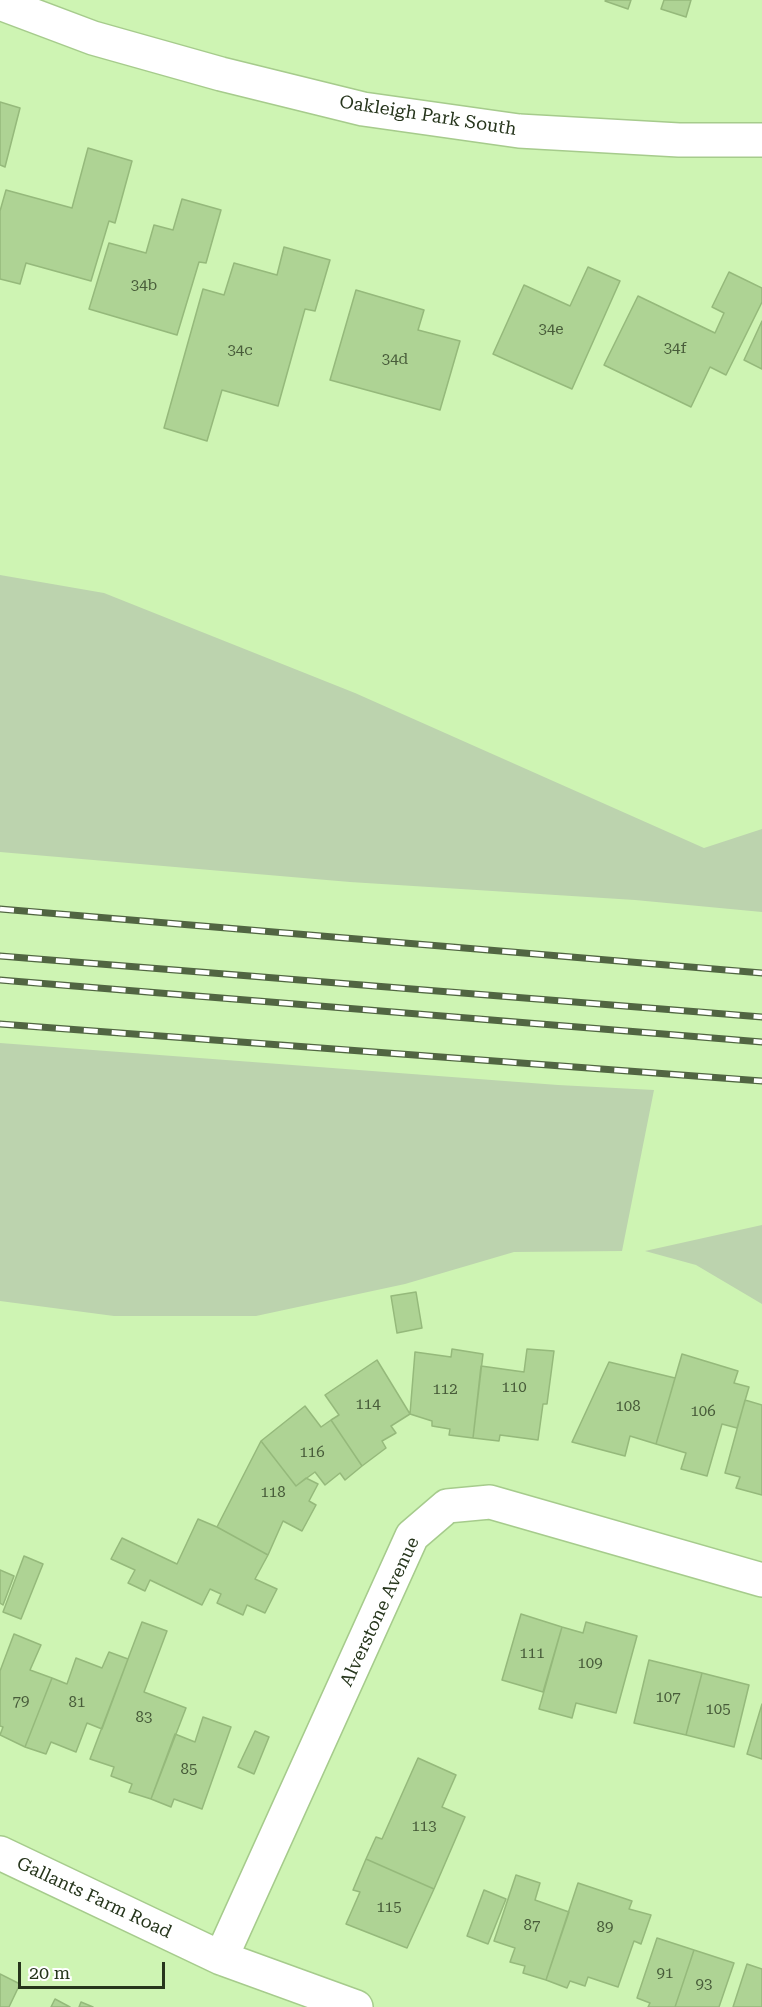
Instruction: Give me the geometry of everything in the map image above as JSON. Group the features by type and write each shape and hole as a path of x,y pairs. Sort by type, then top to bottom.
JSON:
{"street":[{"name":"Oakleigh Park South","path":"0,3 93,38 221,74 363,109 519,131 679,140 762,140"},
{"name":"Alverstone Avenue","path":"221,1958 412,1536 447,1506 490,1502 762,1580"},
{"name":"Gallants Farm Road","path":"0,1853 221,1958 356,2007"}],"green space":[{"path":"0,575 104,593 355,693 704,848 762,829 762,912 635,900 350,882 0,852"},
{"path":"0,1043 558,1085 654,1090 622,1251 514,1252 405,1284 256,1316 114,1316 0,1301"},
{"path":"762,1225 762,1304 696,1265 645,1251"}],"building":[{"path":"606,0 631,0 628,9"},
{"path":"664,0 691,0 686,17 661,9"},
{"path":"0,102 20,108 5,167 0,165"},
{"path":"88,148 132,161 115,223 109,221 91,281 26,263 20,284 0,279 0,211 6,190 72,208"},
{"path":"182,199 221,210 206,263 199,262 177,335 89,309 109,243 146,253 154,225 173,230"},
{"path":"284,247 330,260 315,311 305,309 278,406 222,390 207,441 164,428 203,289 224,295 234,263 277,275"},
{"path":"588,267 620,281 572,389 493,354 524,285 570,306"},
{"path":"729,272 762,288 762,302 726,375 710,367 691,407 604,365 638,296 715,333 724,313 712,307"},
{"path":"356,290 424,310 418,330 460,341 440,410 330,380"},
{"path":"762,321 762,369 744,360"},
{"path":"416,1292 422,1328 397,1333 391,1296"},
{"path":"452,1349 483,1354 473,1438 449,1435 450,1429 432,1426 432,1421 410,1414 415,1352 451,1357"},
{"path":"527,1349 554,1351 547,1404 543,1404 538,1440 500,1435 499,1441 473,1438 481,1366 524,1372"},
{"path":"682,1354 738,1371 734,1383 749,1387 737,1428 722,1424 707,1476 681,1469 686,1453 656,1444"},
{"path":"377,1360 410,1414 391,1426 396,1433 382,1441 386,1448 362,1466 331,1420 339,1415 325,1395"},
{"path":"609,1362 675,1378 656,1444 630,1436 625,1456 572,1442"},
{"path":"745,1400 762,1405 762,1495 736,1488 740,1477 725,1473"},
{"path":"305,1406 321,1427 331,1420 362,1466 345,1480 340,1473 325,1485 315,1472 296,1486 261,1441"},
{"path":"261,1441 296,1486 306,1478 318,1484 309,1501 316,1505 302,1531 283,1521 268,1555 217,1527"},
{"path":"198,1519 268,1555 255,1579 277,1589 265,1613 247,1605 243,1615 217,1603 221,1594 210,1589 202,1605 150,1580 145,1591 128,1583 135,1570 111,1559 122,1538 177,1564"},
{"path":"24,1556 43,1564 21,1619 3,1612"},
{"path":"0,1570 14,1576 3,1605 0,1603"},
{"path":"521,1614 562,1627 543,1692 502,1680"},
{"path":"142,1622 167,1631 144,1692 186,1708 151,1799 129,1792 132,1784 111,1776 114,1767 90,1759"},
{"path":"586,1622 637,1636 616,1713 576,1703 572,1718 539,1709 562,1627 583,1633"},
{"path":"14,1634 41,1645 30,1670 52,1678 25,1747 0,1735 3,1727 0,1726 0,1671"},
{"path":"109,1652 128,1659 102,1729 87,1723 76,1752 51,1742 46,1754 25,1747 52,1678 67,1684 76,1658 102,1668"},
{"path":"649,1660 702,1673 686,1735 634,1723"},
{"path":"702,1673 749,1685 734,1747 686,1735"},
{"path":"762,1704 762,1759 747,1754"},
{"path":"203,1717 231,1727 202,1809 174,1799 171,1807 151,1799 175,1734 195,1742"},
{"path":"255,1731 269,1737 254,1774 238,1767"},
{"path":"418,1758 456,1775 442,1807 465,1817 434,1889 366,1859 376,1837 382,1839"},
{"path":"366,1859 434,1889 407,1948 346,1924 360,1892 353,1890"},
{"path":"516,1875 540,1883 535,1900 569,1912 546,1980 523,1973 525,1966 510,1962 515,1948 494,1941"},
{"path":"578,1883 632,1901 629,1909 651,1915 641,1944 634,1941 618,1987 588,1977 585,1986 570,1981 567,1988 546,1980"},
{"path":"484,1890 506,1899 488,1944 467,1936"},
{"path":"657,1938 694,1950 675,2007 648,2007 650,2003 637,1998"},
{"path":"694,1950 734,1963 719,2007 675,2007"},
{"path":"747,1964 762,1969 762,2007 733,2007"},
{"path":"0,1974 20,1984 9,2007 0,2007"},
{"path":"55,1999 70,2007 51,2007"},
{"path":"81,2002 93,2007 79,2007"}],"railway":[{"path":"0,909 762,973"},
{"path":"0,956 762,1017"},
{"path":"0,980 762,1042"},
{"path":"0,1024 762,1081"}]}
